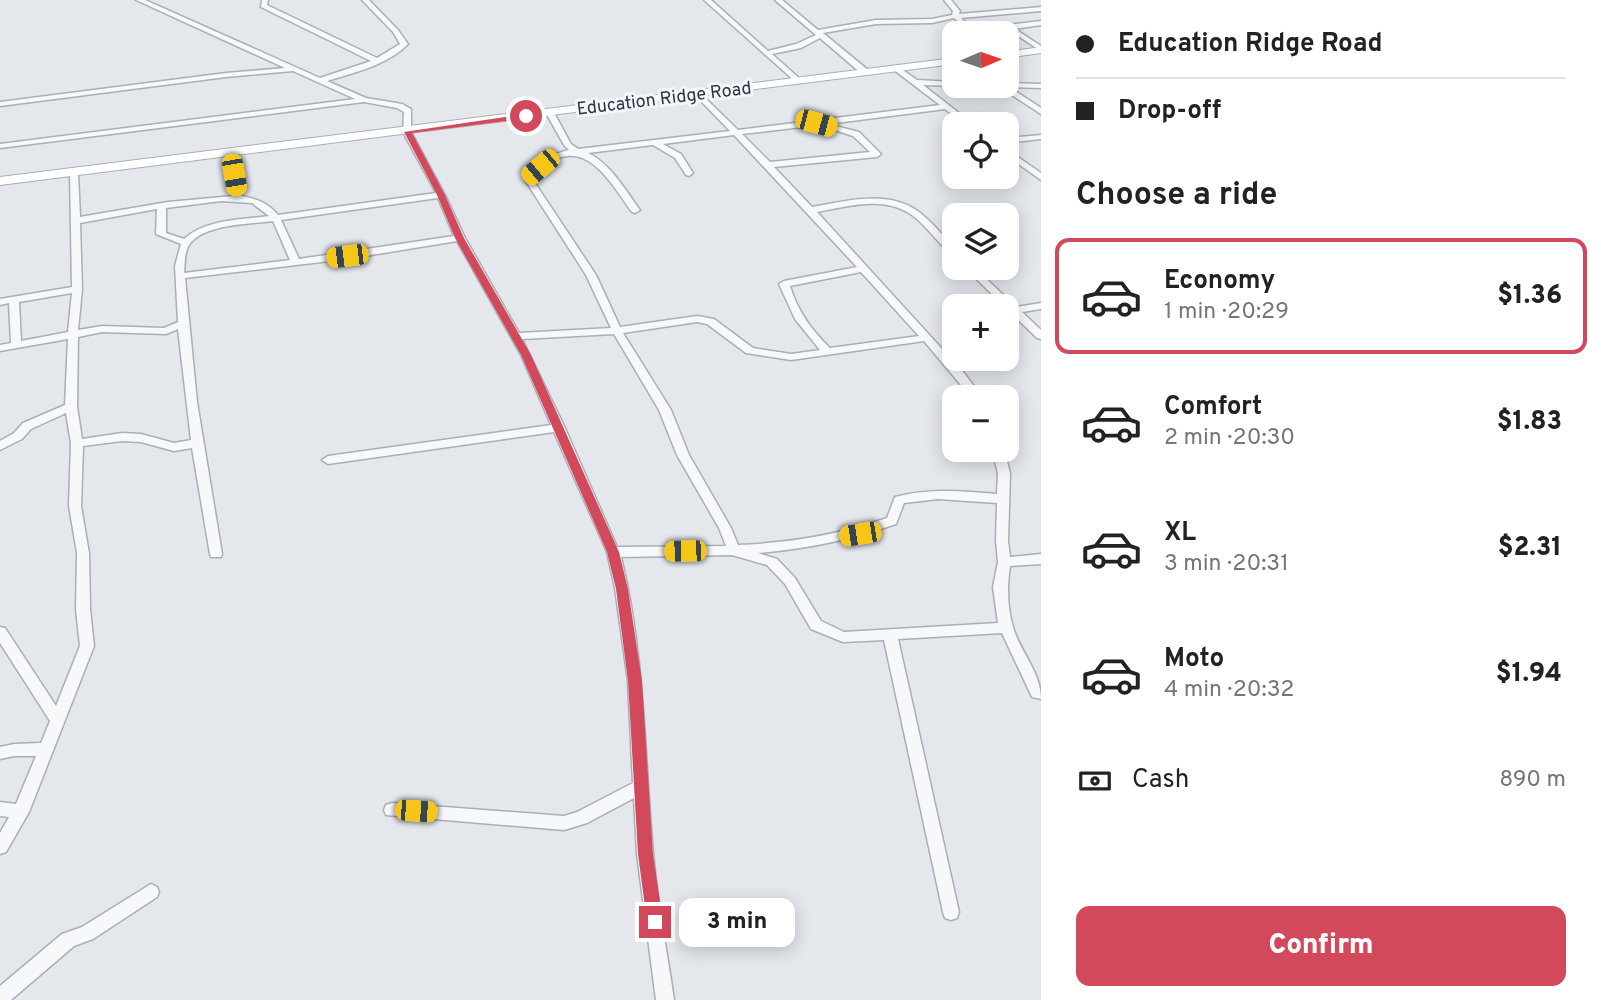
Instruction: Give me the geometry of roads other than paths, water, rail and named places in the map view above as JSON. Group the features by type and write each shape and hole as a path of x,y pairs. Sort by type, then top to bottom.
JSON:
{"main road":[{"path":"1019,53 1041,50"},
{"name":"Education Ridge Road","path":"0,181 407,132 942,62"}],"street":[{"path":"142,0 364,100 408,111 407,132 441,195 460,238 515,336 613,552 622,589 635,681 645,854 665,1000"},
{"path":"265,0 263,6 337,41 363,50 375,60"},
{"path":"321,80 344,74 392,54 404,44 403,39 365,0"},
{"path":"707,0 797,81"},
{"path":"778,0 865,72"},
{"path":"947,0 957,11 955,16"},
{"path":"767,53 798,46 819,33 876,22 932,21 955,16 1041,9"},
{"path":"955,16 960,21"},
{"path":"1019,26 1041,23"},
{"path":"1019,34 1041,50"},
{"path":"897,68 953,112"},
{"path":"0,104 226,75 297,69"},
{"path":"339,89 344,74"},
{"path":"915,82 942,83"},
{"path":"1019,85 1041,86"},
{"path":"699,94 734,133 769,165 967,385"},
{"path":"1019,96 1041,112"},
{"path":"0,146 364,100"},
{"path":"734,551 725,528 683,455 665,410 617,331 591,275 529,180 529,176 551,158 576,152 946,107"},
{"path":"550,113 568,145 576,152 589,156 606,172 635,210"},
{"path":"769,165 877,153 856,134 816,123"},
{"path":"1019,140 1041,137"},
{"path":"655,143 678,156 689,173"},
{"path":"230,153 238,197"},
{"path":"1019,161 1041,177"},
{"path":"0,847 21,812 86,646 83,553 75,506 76,443 71,407 77,289 74,173"},
{"path":"216,554 183,338 180,276 182,251 187,243 199,232 215,226 441,195"},
{"path":"74,221 238,197 255,201 282,225 295,262"},
{"path":"810,210 861,203 894,203 915,214 942,241"},
{"path":"162,207 161,234 187,243"},
{"path":"180,276 460,238"},
{"path":"826,350 816,342 803,323 784,284 862,268"},
{"path":"983,280 998,294"},
{"path":"0,302 77,289"},
{"path":"14,299 16,345"},
{"path":"1019,309 1041,306"},
{"path":"1019,314 1041,336"},
{"path":"515,336 617,331 697,319 710,321 750,351 792,357 826,350 926,338"},
{"path":"166,331 183,323"},
{"path":"0,348 102,329 166,331 183,338"},
{"path":"0,446 18,436 27,426 51,418 71,407"},
{"path":"328,460 559,428"},
{"path":"76,443 121,437 141,438 174,447 197,443"},
{"path":"1001,462 1004,562 1000,587 1006,628 1040,696"},
{"path":"613,552 734,551 860,534 892,521 899,500 913,496 1003,499"},
{"path":"734,551 772,562 790,581 816,625 843,637 1006,628"},
{"path":"1004,562 1041,559"},
{"path":"0,632 58,721"},
{"path":"890,635 951,912"},
{"path":"0,753 47,749"},
{"path":"392,810 564,823 581,818 640,787"},
{"path":"0,809 21,812"},
{"path":"0,998 68,940 87,933 151,892"}]}
